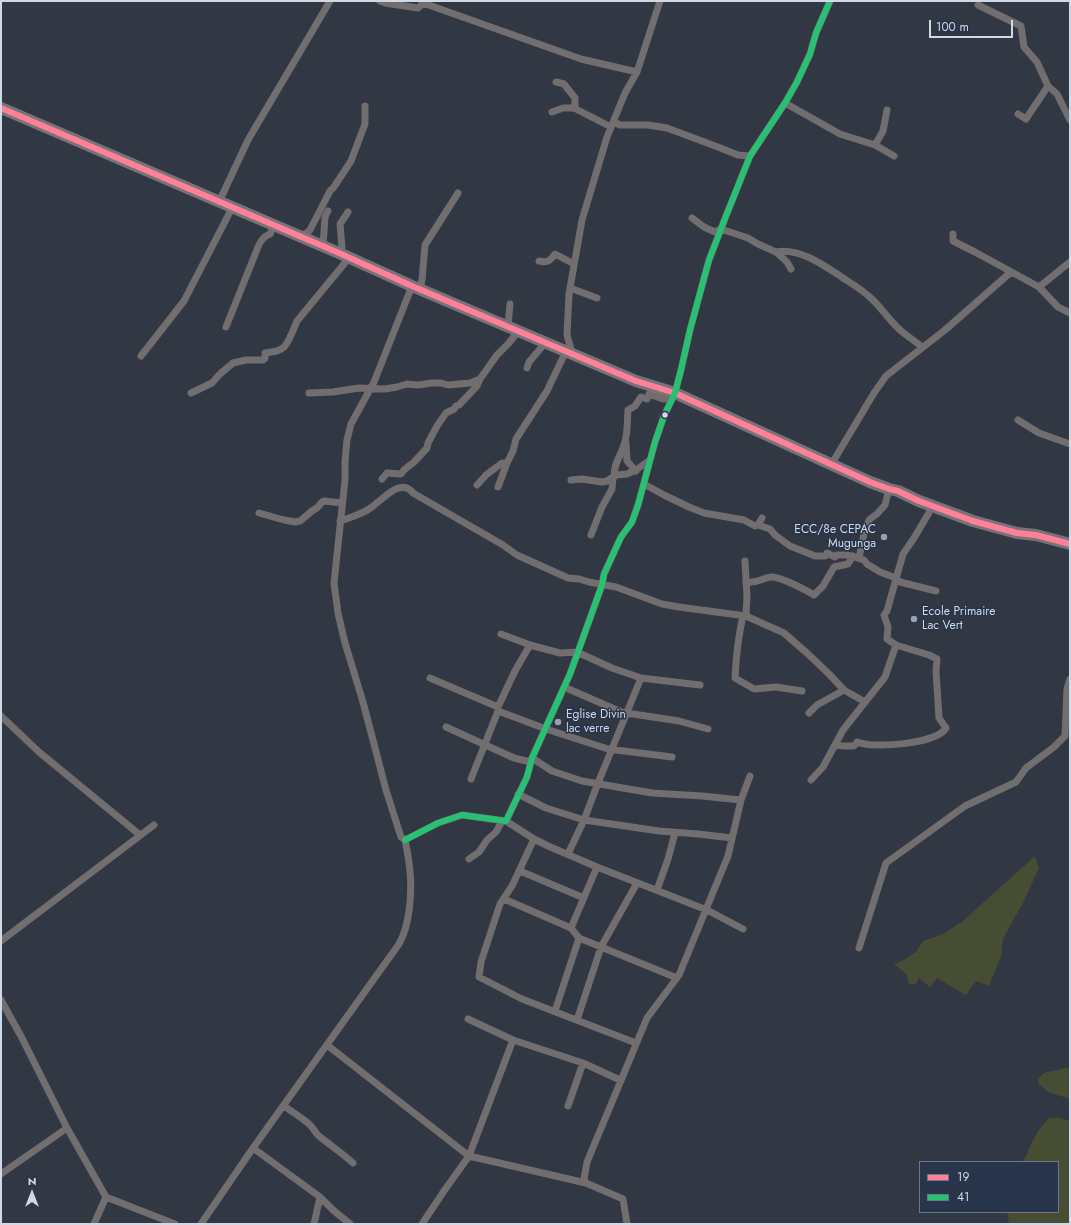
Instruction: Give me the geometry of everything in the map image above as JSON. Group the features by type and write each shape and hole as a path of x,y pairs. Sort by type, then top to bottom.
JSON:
{"highway":[{"path":"1,108 888,489 898,491 973,521 1017,533 1036,535 1070,544"}],"street":[{"path":"219,202 248,140 330,1"},
{"path":"380,1 418,8 424,2 581,59 637,72"},
{"path":"498,487 513,451 516,439 547,391 569,352 567,335 570,288 582,220 607,137 625,93 637,72 660,1"},
{"path":"468,859 479,852 487,840 496,832 504,821 527,777 531,760 564,687 602,585 604,574 621,537 632,522 644,484 654,442 673,396 709,260 721,229 750,156 786,104 806,64 816,33 830,1"},
{"path":"978,5 1021,26 1024,47 1038,62 1048,86 1057,94 1070,120"},
{"path":"556,82 564,84 575,98 576,106 574,108"},
{"path":"1018,114 1026,119 1048,86"},
{"path":"786,104 840,134 875,145 894,156"},
{"path":"302,237 310,230 330,191 352,161 365,124 365,106"},
{"path":"552,112 563,108 574,108 612,124 648,125 667,128 738,155 750,156"},
{"path":"875,145 883,131 887,110"},
{"path":"201,1224 253,1148 361,999 404,936 409,909 410,887 410,871 405,840 401,836 386,790 363,702 345,643 338,613 334,583 345,480 344,462 351,424 374,382 416,287 422,280 425,245 458,193"},
{"path":"141,356 184,301 232,208"},
{"path":"323,246 325,217 328,211"},
{"path":"191,393 212,383 233,363 246,360 263,360 265,358 265,353 275,352 284,347 297,321 344,255 340,224 348,212"},
{"path":"692,218 710,230 715,232 721,229 748,238 776,252 787,262 790,269"},
{"path":"226,326 261,241 270,234 274,225"},
{"path":"953,234 952,241 1039,287 1058,307 1070,312"},
{"path":"776,252 784,250 794,252 827,268 856,286 872,300 896,326 922,347"},
{"path":"539,261 546,263 556,254 574,264"},
{"path":"1039,287 1070,262"},
{"path":"831,465 874,393 886,376 944,330 1011,272"},
{"path":"570,288 597,298"},
{"path":"382,478 387,473 401,474 414,462 427,448 428,443 441,419 446,413 459,405 471,393 497,355 509,343 513,328 510,304"},
{"path":"527,368 529,362 546,342"},
{"path":"309,393 333,392 359,388 385,389 407,384 418,385 441,383 448,385 470,383 480,379"},
{"path":"591,535 602,507 612,489 615,466 625,441 628,410 635,406 641,397 647,399 649,394 663,399 673,396"},
{"path":"1018,420 1039,433 1070,444"},
{"path":"625,441 627,446 627,461 636,470"},
{"path":"571,480 607,481 616,475 627,474 636,470 650,460"},
{"path":"477,485 497,466 502,463 507,463"},
{"path":"644,484 664,495 704,513 718,514 744,520 755,526 758,525 770,529 775,535 790,546 815,556 825,556 827,553 836,557 837,554 856,557 864,560 867,564 880,572 896,578 900,582 936,591"},
{"path":"340,521 369,510 397,488 405,487 503,545 517,555 568,578 616,587 662,604 744,616 784,633 844,690 864,702"},
{"path":"746,582 752,583 770,577 777,578 814,595 823,586 834,567 848,564 856,557 862,545 865,527 870,519 885,505 888,489"},
{"path":"260,513 295,522 300,521 324,501 342,503"},
{"path":"835,745 854,746 857,742 868,745 903,744 935,736 946,728 939,718 936,671 937,659 929,655 896,645 887,639 888,627 884,616 887,611 903,554 933,506"},
{"path":"758,525 762,518"},
{"path":"745,561 747,596 744,616 737,641 734,678 754,689 776,687 802,691"},
{"path":"501,634 530,645 560,653 577,652 612,668 641,678 700,685"},
{"path":"471,779 498,709 515,671 530,645"},
{"path":"811,780 823,766 843,730 884,677 896,645"},
{"path":"430,678 546,729 612,749 672,757"},
{"path":"568,854 584,820 641,678"},
{"path":"859,948 886,864 965,806 1016,782 1026,768 1054,747 1065,736 1068,724 1067,689 1070,679"},
{"path":"564,687 626,714 679,721 708,729"},
{"path":"809,713 816,705 844,690"},
{"path":"1,716 39,752 140,835"},
{"path":"446,727 514,758 531,760 552,772 582,781 652,793 741,800"},
{"path":"586,1183 584,1179 586,1162 647,1018 679,975 707,910 728,856 741,800 750,776"},
{"path":"518,794 546,808 584,820 675,833 732,838"},
{"path":"405,840 438,823 462,815 504,821 534,839 597,867 707,910 742,929"},
{"path":"1,941 154,824"},
{"path":"657,890 675,833"},
{"path":"534,839 520,871 500,904 481,962 479,976 522,999 636,1043"},
{"path":"571,928 597,867"},
{"path":"520,871 584,898"},
{"path":"577,1020 601,947 637,883"},
{"path":"504,899 571,928 579,938 677,978"},
{"path":"555,1011 579,938"},
{"path":"1,1000 22,1038 67,1128 106,1197 175,1224"},
{"path":"468,1019 513,1040 583,1062 620,1080"},
{"path":"422,1224 469,1156 513,1040"},
{"path":"328,1045 469,1156 586,1183 623,1199 627,1224"},
{"path":"568,1106 583,1062"},
{"path":"284,1106 304,1119 314,1128 315,1133 353,1163"},
{"path":"1,1174 67,1128"},
{"path":"253,1148 320,1197 332,1210 350,1224"},
{"path":"94,1224 106,1197"},
{"path":"314,1224 320,1197"}],"green space":[{"path":"1035,856 1039,868 1023,903 1003,939 1001,957 989,986 976,981 966,995 937,978 930,987 919,978 916,984 909,984 906,974 894,964 916,952 923,941 943,934 963,921"},
{"path":"1070,1067 1070,1099 1048,1092 1039,1084 1038,1078 1044,1073"},
{"path":"1049,1118 1060,1118 1070,1121 1070,1224 1009,1224 1007,1213 1059,1213 1059,1161 1023,1161 1037,1133"}],"transit line":[{"name":"41","path":"405,840 438,823 462,815 506,821 527,777 532,758 570,674 602,585 604,574 621,537 632,522 655,442 664,416 675,393 709,260 726,216 750,156 797,82 810,54 816,33 830,1"},
{"name":"19","path":"1,108 636,381 675,393 870,482 898,491 919,501 973,521 1017,533 1036,535 1070,544"}],"place":[{"name":"ECC/8e CEPAC Mugunga","path":"884,537"},
{"name":"Ecole Primaire Lac Vert","path":"914,619"},
{"name":"Eglise Divin lac verre","path":"558,722"}]}
